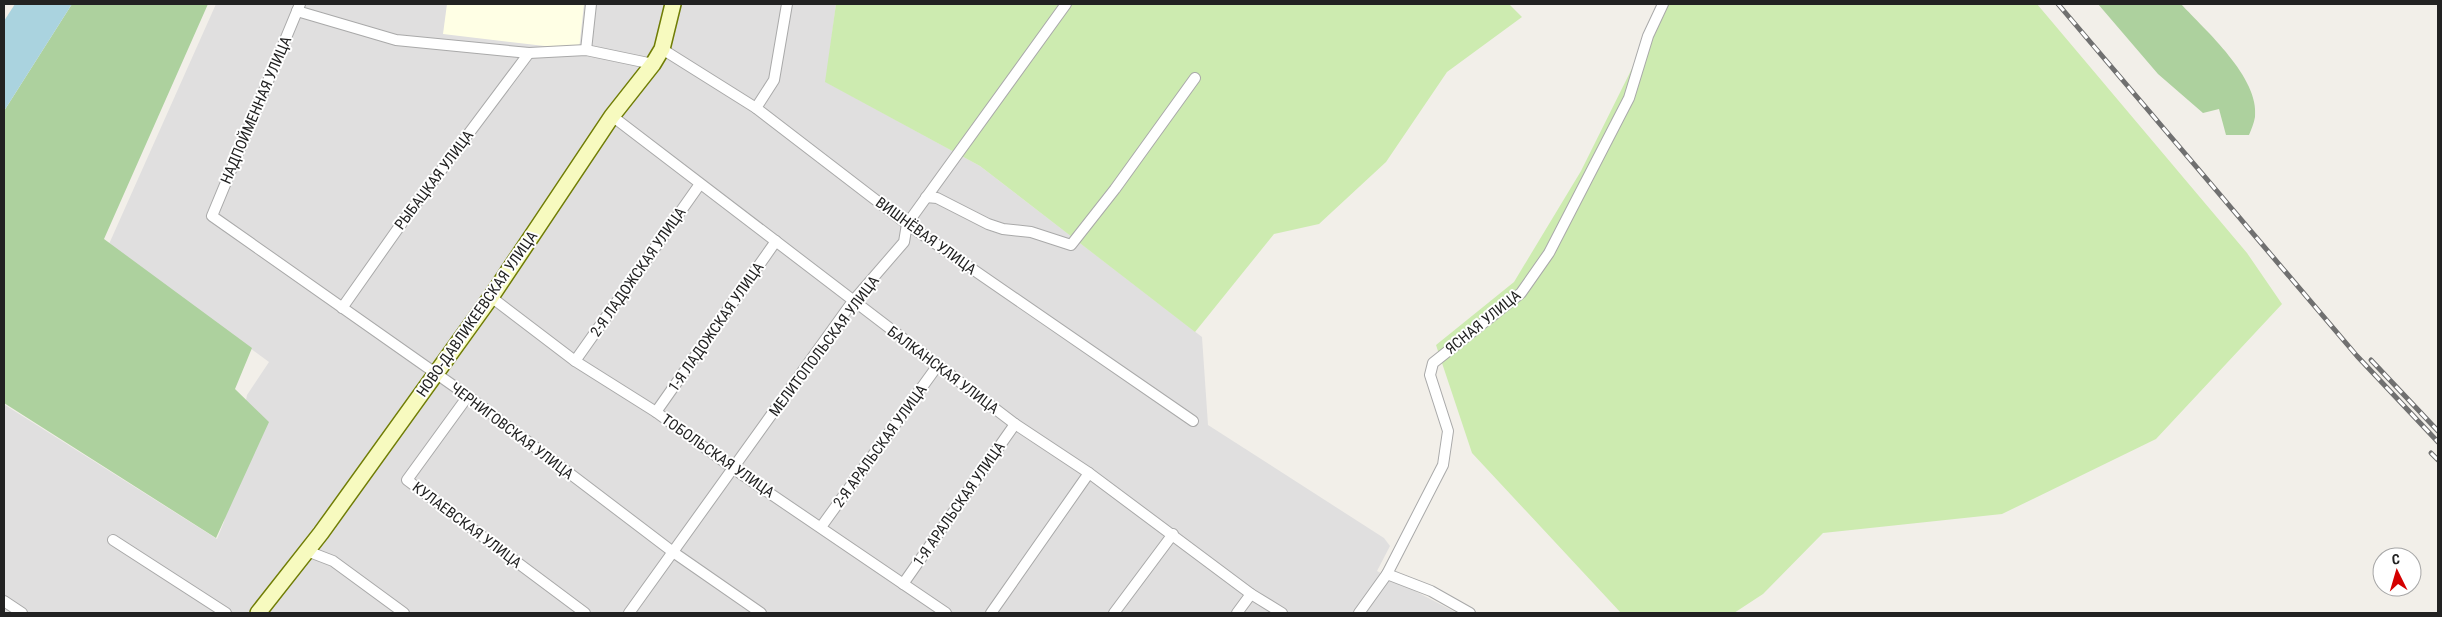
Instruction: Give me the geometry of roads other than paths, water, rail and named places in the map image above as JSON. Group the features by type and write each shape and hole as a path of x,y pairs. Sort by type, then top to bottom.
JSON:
{"street":[{"path":"586,50 591,4"},
{"name":"НОВО-ДАВЛИКЕЕВСКАЯ УЛИЦА","path":"258,613 307,551 491,297 612,116 653,64 662,49 673,4"},
{"path":"756,108 774,80 787,4"},
{"name":"МЕЛИТОПОЛЬСКАЯ УЛИЦА","path":"629,613 853,301 904,242 906,224 1066,4"},
{"name":"ЯСНАЯ УЛИЦА","path":"1359,613 1387,574 1443,465 1448,431 1430,375 1433,363 1521,293 1549,253 1629,98 1648,36 1663,4"},
{"path":"298,7 396,40 529,53 586,50 653,64"},
{"name":"НАДПОЙМЕННАЯ УЛИЦА","path":"212,216 298,7"},
{"name":"ВИШНЁВАЯ УЛИЦА","path":"662,49 756,108 906,224 1193,421"},
{"name":"РЫБАЦКАЯ УЛИЦА","path":"342,308 404,220 529,53"},
{"path":"926,197 937,198 988,224 1003,229 1031,232 1071,245 1115,189 1195,78"},
{"name":"БАЛКАНСКАЯ УЛИЦА","path":"612,116 1015,424 1089,473 1251,594 1282,613"},
{"name":"2-Я ЛАДОЖСКАЯ УЛИЦА","path":"575,361 700,184"},
{"name":"ЧЕРНИГОВСКАЯ УЛИЦА","path":"212,216 468,396 673,552 761,613"},
{"name":"1-Я ЛАДОЖСКАЯ УЛИЦА","path":"656,412 776,241"},
{"name":"ТОБОЛЬСКАЯ УЛИЦА","path":"491,297 575,361 656,412 734,469 946,613"},
{"name":"2-Я АРАЛЬСКАЯ УЛИЦА","path":"821,527 938,365"},
{"name":"КУЛАЕВСКАЯ УЛИЦА","path":"468,396 407,480 586,613"},
{"name":"1-Я АРАЛЬСКАЯ УЛИЦА","path":"903,584 1015,424"},
{"path":"991,613 1089,473"},
{"path":"1114,613 1173,534"},
{"path":"113,540 226,613"},
{"path":"307,551 333,560 404,613"},
{"path":"1387,574 1431,591 1470,613"},
{"path":"1237,613 1251,594"},
{"path":"4,601 22,613"}],"water":[{"path":"15,4 72,4 4,111 4,21"}],"railway":[{"path":"2058,4 2357,356 2438,442"},
{"path":"2371,360 2438,431"},
{"path":"2431,453 2438,460"}]}
